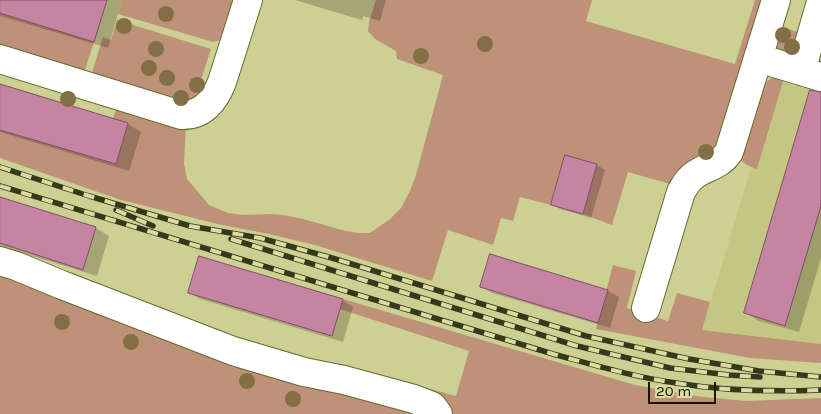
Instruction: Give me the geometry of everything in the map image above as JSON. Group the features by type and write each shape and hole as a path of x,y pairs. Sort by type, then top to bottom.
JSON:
{"lane":[{"path":"0,59 181,115 190,116 206,107 214,99 218,91 248,0"},
{"path":"646,308 681,192 691,177 724,159 729,152 776,0"},
{"path":"758,58 811,74 821,2"},
{"path":"0,261 233,351 304,372 344,380 414,399 432,406 438,414"}],"shaded area":[{"path":"122,0 240,0 228,38 213,42 118,14"},
{"path":"376,0 592,0 586,21 735,64 755,0 767,0 721,148 677,186 628,172 612,225 583,214 597,164 565,155 551,205 520,197 513,221 501,218 493,245 448,230 432,281 315,245 222,225 121,200 0,158 0,130 116,164 128,123 113,119 118,103 186,123 184,164 187,179 209,205 228,213 284,215 342,230 370,233 390,219 401,208 410,191 443,75 397,59 396,51 375,39 368,31"},
{"path":"0,13 94,42 83,76 0,50"},
{"path":"117,20 211,49 193,105 90,79 103,37 111,40"},
{"path":"779,26 804,34 794,57 773,51"},
{"path":"779,76 821,89 821,344 702,330"},
{"path":"779,76 784,78 757,169 746,165 741,160 763,86 770,79"},
{"path":"613,265 636,271 627,308 668,321 677,293 710,302 702,330 821,344 821,363 750,358 596,329"},
{"path":"0,270 425,414 0,414"},
{"path":"343,299 635,385 695,396 746,401 821,398 821,414 447,414 431,389 456,396 469,351 340,309"}],"building":[{"path":"0,0 107,0 94,42 0,13"},
{"path":"0,84 128,123 116,164 0,130"},
{"path":"810,90 821,92 821,206 785,326 744,313"},
{"path":"565,155 597,164 583,214 551,205"},
{"path":"0,197 96,227 83,270 0,243"},
{"path":"490,254 608,290 598,323 480,287"},
{"path":"199,256 343,299 332,336 188,293"}],"railway":[{"path":"0,167 190,226 260,238 332,258 586,336 689,359 759,371 821,377"},
{"path":"0,186 553,354 614,370 660,380 712,388 767,391 821,390"},
{"path":"116,210 153,226"},
{"path":"231,239 577,346 670,368 760,377"}]}
